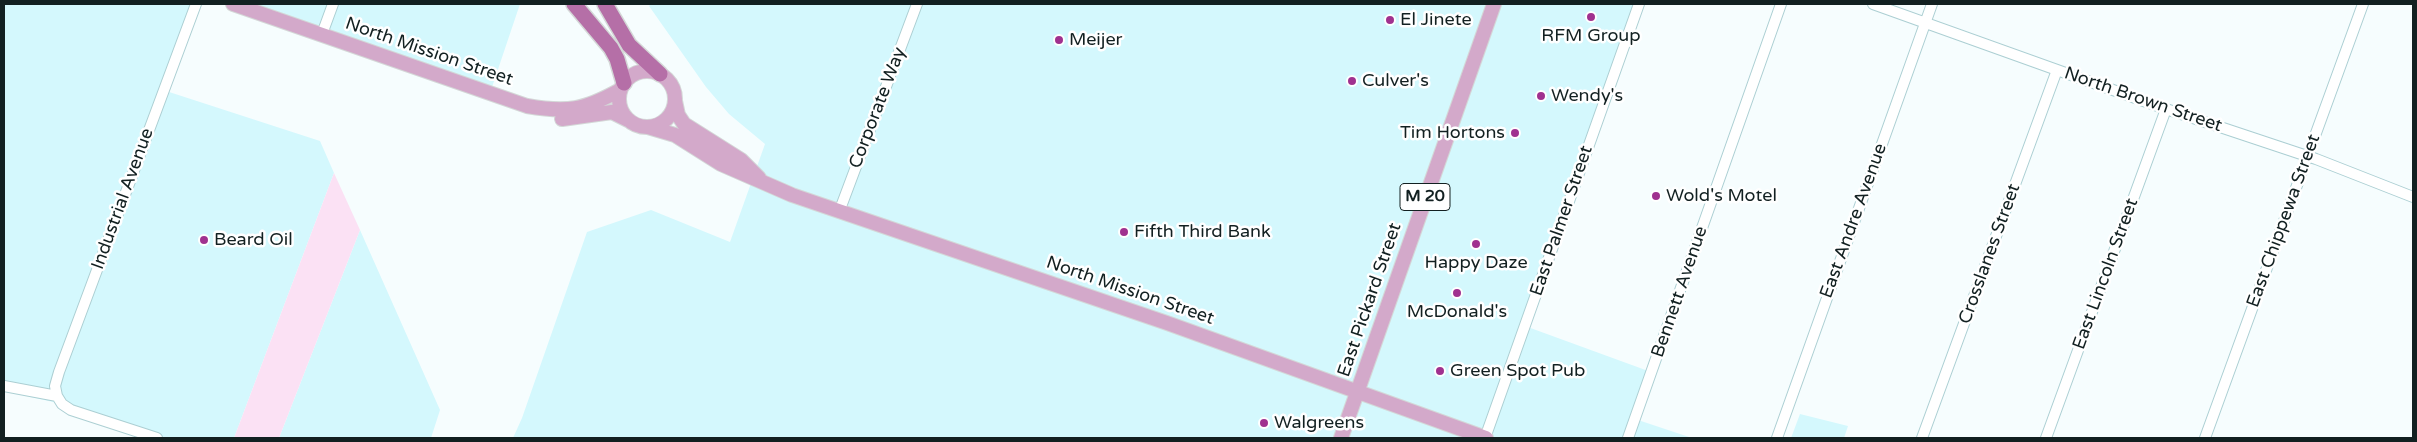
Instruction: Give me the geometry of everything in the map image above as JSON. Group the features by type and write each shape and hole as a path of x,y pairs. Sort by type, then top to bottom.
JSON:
{"highway":[{"path":"574,4 611,48 617,59 622,86"},
{"path":"605,4 629,45 660,74"}],"main road":[{"name":"North Mission Street","path":"234,4 527,106 553,118 575,119 612,112 638,125 674,135 721,164 792,195 1167,323 1485,438"},
{"name":"East Pickard Street","path":"1341,438 1494,4"},
{"name":"North Mission Street","path":"527,106 562,110 592,105 622,86 631,76 640,71 651,71 660,74 671,85 678,115 684,124 741,160 761,180"},
{"path":"622,86 620,108 629,120"},
{"path":"648,127 666,119 672,110 675,100"}],"street":[{"name":"Industrial Avenue","path":"57,396 55,386 59,372 196,4"},
{"path":"322,34 333,4"},
{"name":"Corporate Way","path":"840,212 917,4"},
{"name":"East Palmer Street","path":"1485,438 1639,4"},
{"name":"Bennett Avenue","path":"1628,438 1782,4"},
{"name":"North Brown Street","path":"1873,4 2166,109 2307,156 2413,197"},
{"name":"East Andre Avenue","path":"1777,438 1932,4"},
{"name":"East Chippewa Street","path":"2205,438 2363,4"},
{"name":"Crosslanes Street","path":"1922,438 2057,70"},
{"name":"East Lincoln Street","path":"2046,438 2166,109"},
{"path":"4,386 57,396 62,404 71,410 158,438"}],"shaded area":[{"path":"4,4 196,4 163,90 320,141 334,173 234,438 161,438 62,404 4,391"},
{"path":"237,4 520,4 490,93"},
{"path":"651,4 1639,4 1525,326 1651,372 1635,419 1692,438 513,438 522,418 587,232 651,210 730,242 765,144 729,114 706,87 649,6"},
{"path":"334,173 360,230 279,438 234,438"},
{"path":"360,230 440,410 431,438 279,438"},
{"path":"1800,414 1848,426 1844,438 1791,438"}],"place":[{"name":"RFM Group","path":"1591,17"},
{"name":"El Jinete","path":"1390,20"},
{"name":"Meijer","path":"1059,40"},
{"name":"Culver's","path":"1352,81"},
{"name":"Wendy's","path":"1541,96"},
{"name":"Tim Hortons","path":"1515,133"},
{"name":"Wold's Motel","path":"1656,196"},
{"name":"Fifth Third Bank","path":"1124,232"},
{"name":"Beard Oil","path":"204,240"},
{"name":"Happy Daze","path":"1476,244"},
{"name":"McDonald's","path":"1457,293"},
{"name":"Green Spot Pub","path":"1440,371"},
{"name":"Walgreens","path":"1264,423"}]}
